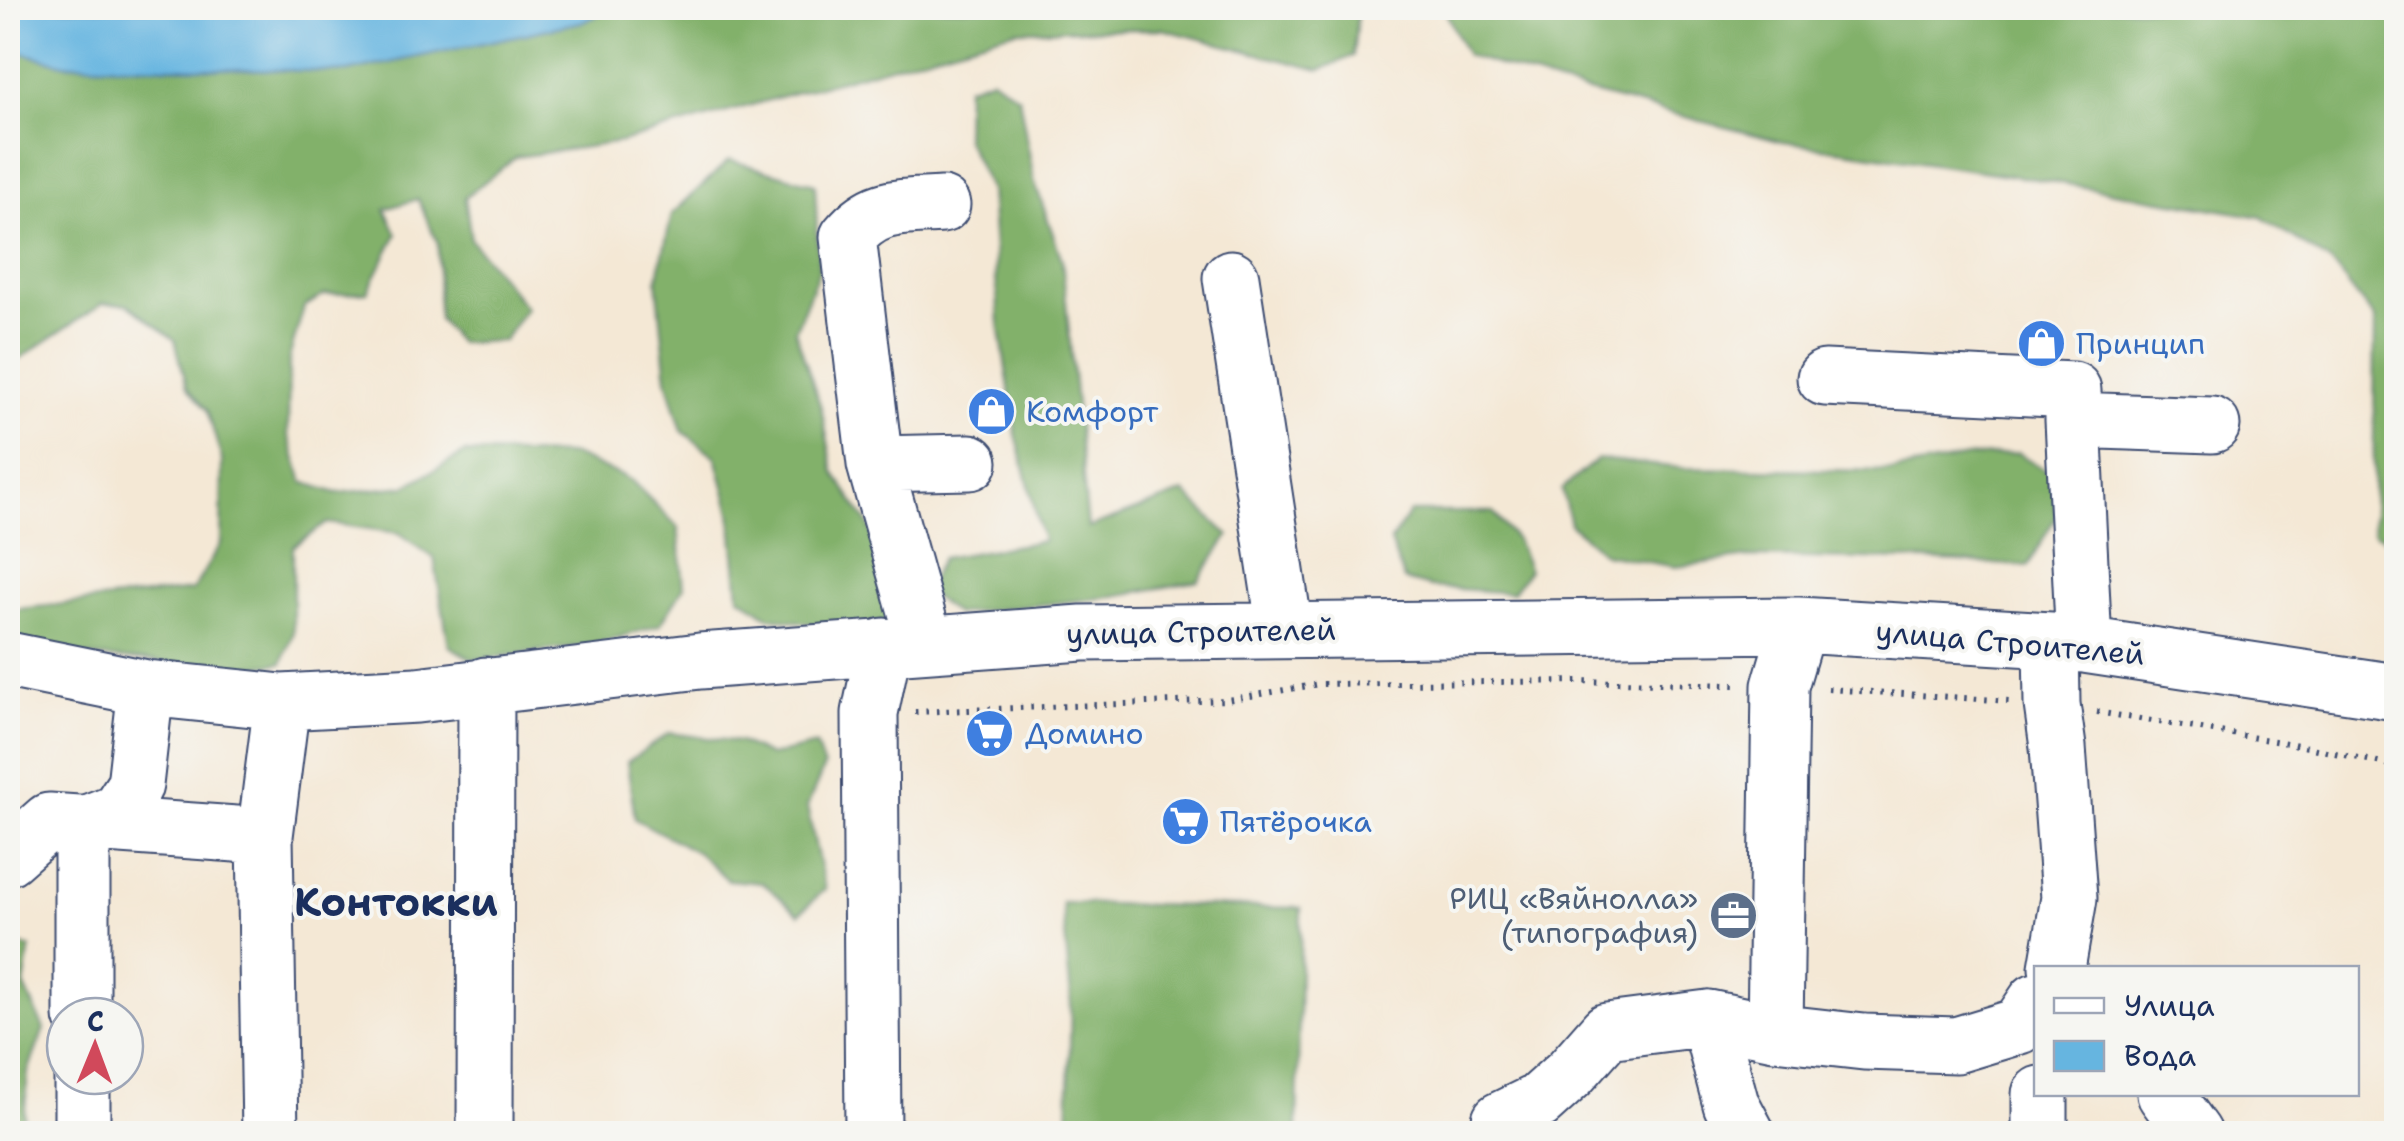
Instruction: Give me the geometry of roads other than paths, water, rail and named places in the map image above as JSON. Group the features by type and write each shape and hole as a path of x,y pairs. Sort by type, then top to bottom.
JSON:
{"street":[{"path":"873,1134 870,714 905,644 875,464 848,237 862,220 882,210 942,205"},
{"path":"1232,278 1285,630"},
{"path":"1826,378 2073,390 2067,643 2052,704 2069,898 2057,966"},
{"path":"2073,420 2212,425"},
{"path":"875,464 970,462"},
{"path":"1775,1032 1780,686 1798,625"},
{"name":"улица Строителей","path":"8,660 146,688 282,702 416,695 700,661 1082,633 1798,625 2067,643 2396,692"},
{"path":"485,1134 486,686"},
{"path":"82,825 118,812 135,785 146,688"},
{"path":"270,1134 266,836 282,702"},
{"path":"8,856 49,821 266,836"},
{"path":"82,825 82,996"},
{"path":"1499,1134 1500,1120 1539,1101 1570,1074 1607,1031 1708,1018 1775,1032 1864,1042 1956,1045 2020,1026 2034,1004"},
{"path":"1708,1018 1731,1104 1747,1134"},
{"path":"82,1096 82,1134"},
{"path":"2040,1096 2040,1134"},
{"path":"2167,1096 2194,1134"}],"water":[{"path":"8,8 612,8 585,21 347,72 64,64 8,49"}],"place":[{"name":"Принцип","path":"2041,344"},
{"name":"Комфорт","path":"991,412"},
{"name":"Домино","path":"990,734"},
{"name":"Пятёрочка","path":"1185,822"},
{"name":"РИЦ «Вяйнолла» (типография)","path":"1733,916"}],"district":[{"name":"Контокки","path":"396,902"}]}
